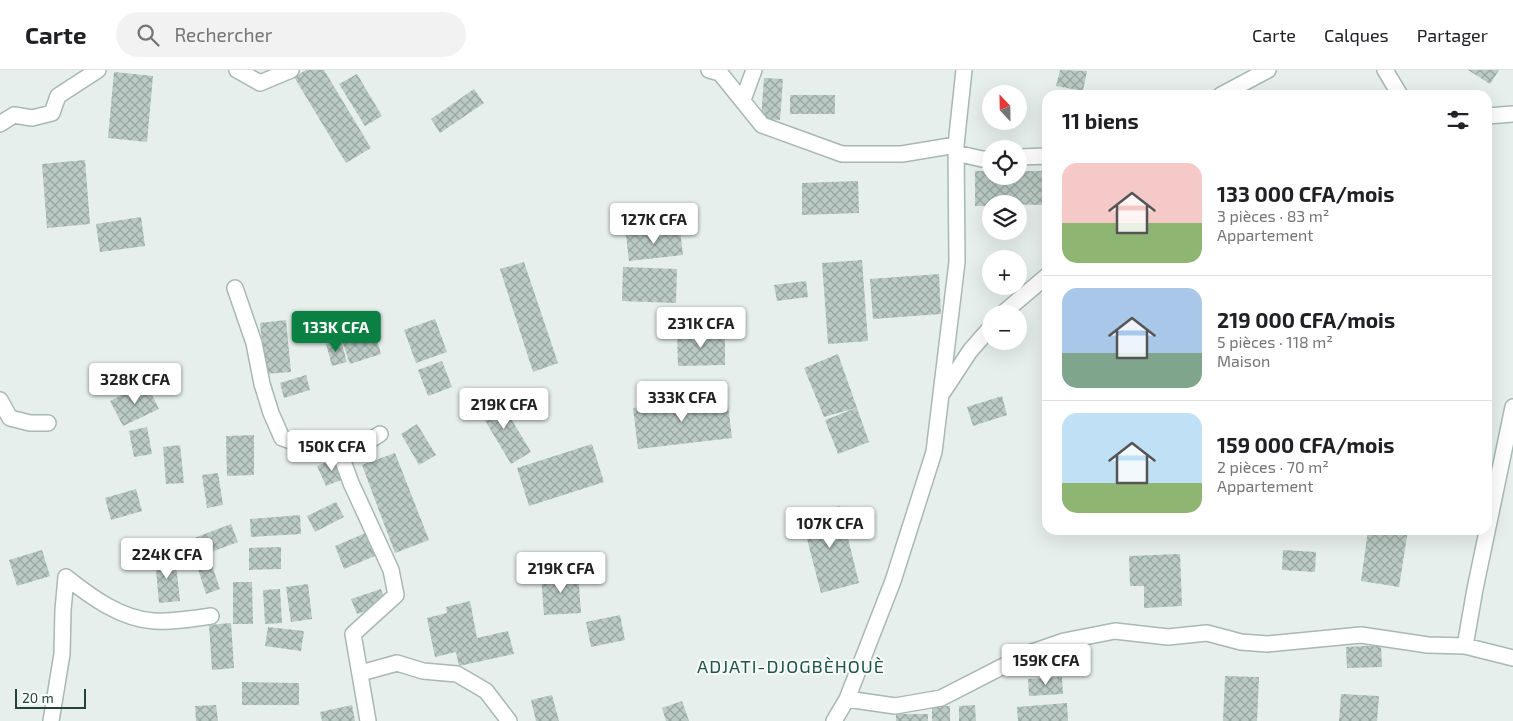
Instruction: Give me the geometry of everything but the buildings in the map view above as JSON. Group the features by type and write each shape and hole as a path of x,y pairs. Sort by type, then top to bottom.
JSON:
{"street":[{"path":"0,124 14,115 32,118 52,113 58,96 98,70"},
{"path":"237,70 260,84 291,70"},
{"path":"709,70 720,73 762,125 842,154 902,154 956,149 982,159"},
{"path":"743,100 754,70"},
{"path":"834,721 847,699 893,581 934,452 957,262 956,149 964,70"},
{"path":"1230,90 1268,70"},
{"path":"1385,70 1397,90"},
{"path":"1492,116 1513,114"},
{"path":"1027,157 1042,156"},
{"path":"1013,305 1042,281"},
{"path":"235,288 254,343 262,384 271,413 282,438 311,448 353,451 380,434"},
{"path":"941,395 970,351 982,337"},
{"path":"0,400 10,418 30,423 48,423"},
{"path":"1492,508 1513,407"},
{"path":"339,450 351,483 391,570 396,595 353,634 368,721"},
{"path":"1465,646 1486,535"},
{"path":"51,721 62,654 66,577 84,592 122,614 152,621 183,620 211,616"},
{"path":"847,699 895,706 942,698 1030,653 1064,641 1115,631 1168,637 1207,633 1241,642 1267,644 1361,635 1428,646 1465,646 1513,658"},
{"path":"361,673 397,663 423,672 457,674 486,691 509,721"}],"district":[{"name":"ADJATI-DJOGBÈHOUÈ","path":"791,666"}]}
